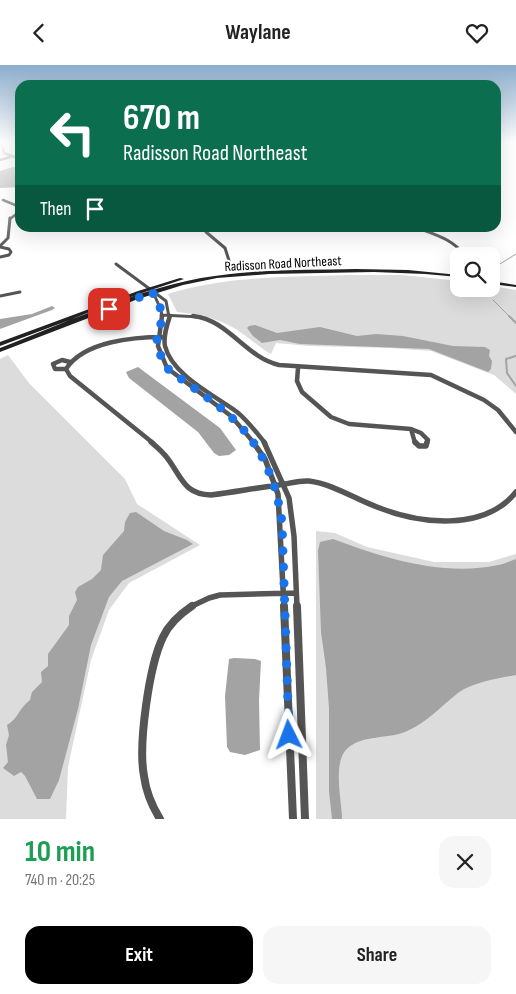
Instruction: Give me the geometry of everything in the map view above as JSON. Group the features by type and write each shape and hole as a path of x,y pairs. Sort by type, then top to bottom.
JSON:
{"main road":[{"name":"Radisson Road Northeast","path":"0,344 196,276 232,270 296,267 403,267 450,272"},
{"name":"Radisson Road Northeast","path":"0,350 151,291 199,280 252,273 399,270 450,275"},
{"path":"500,279 516,282"},
{"path":"500,283 516,286"}],"street":[{"path":"3,200 15,205"},
{"path":"0,257 9,255 11,252 9,249 0,247 8,238 10,218 15,214"},
{"path":"206,232 225,248 232,270"},
{"path":"426,232 458,247"},
{"path":"116,264 151,291 160,294 166,301 170,315 161,337 177,369 251,425 266,445 289,498 294,536 305,819"},
{"path":"151,291 161,315 160,357 167,368 231,416 244,430 265,459 278,494 282,522 293,819"},
{"path":"0,296 20,292"},
{"path":"161,315 210,320 221,325 264,360 274,364 431,375 484,400 498,410 516,431"},
{"path":"66,369 70,362 78,356 114,341 136,337 161,337"},
{"path":"66,369 55,369 54,364 62,360 70,362"},
{"path":"298,367 297,381 302,392 330,417 349,424 411,429"},
{"path":"66,369 70,376 163,451 190,491 202,495 308,481 323,484 378,507 409,517 435,521 471,519 490,513 502,506 516,492"},
{"path":"160,819 145,785 142,755 155,660 162,637 186,609 209,598 232,593 295,593"}],"shaded area":[{"path":"0,178 15,178 15,187 0,188"},
{"path":"402,275 450,280 450,297 500,297 500,287 516,290 516,394 494,375 431,351 276,343 271,354 243,334 219,321 194,314 177,312 168,294 212,284 280,277"},
{"path":"52,306 55,308 52,310 0,329 0,319 32,314"},
{"path":"255,325 277,333 320,327 357,336 376,334 403,336 453,346 485,347 490,350 491,369 488,372 429,349 300,344 280,340 262,343 247,328"},
{"path":"8,355 29,383 125,479 137,504 200,545 129,583 109,610 91,660 68,767 66,819 0,819 0,359"},
{"path":"138,367 220,428 236,450 229,455 219,456 214,453 198,432 129,378 126,372"},
{"path":"136,512 164,531 193,544 122,581 109,597 91,645 78,709 59,780 50,799 37,799 21,772 14,776 3,768 8,762 6,745 9,735 7,725 14,720 23,706 30,700 32,692 42,682 41,672 48,666 48,654 69,625 69,616 77,600 75,592 78,587 92,579 101,570 103,555 124,531 125,522 130,513"},
{"path":"316,531 335,533 367,547 434,562 489,562 516,554 516,819 316,819"},
{"path":"333,539 393,559 435,567 477,568 500,565 516,559 516,675 486,681 464,689 425,721 410,730 395,735 364,740 350,746 341,758 339,766 342,819 332,819 329,791 329,708 321,632 318,551 320,542"},
{"path":"229,659 261,661 259,700 260,750 245,755 230,752 227,747 225,696"}],"waterway":[{"path":"500,264 516,254"},
{"path":"493,300 516,323"},
{"path":"516,356 506,359 507,373 516,386"}],"route":[{"path":"109,309 153,292 153,297 158,303 161,312 162,326 157,337 160,357 167,368 231,416 254,442 265,459 278,494 282,522 289,735"}]}
